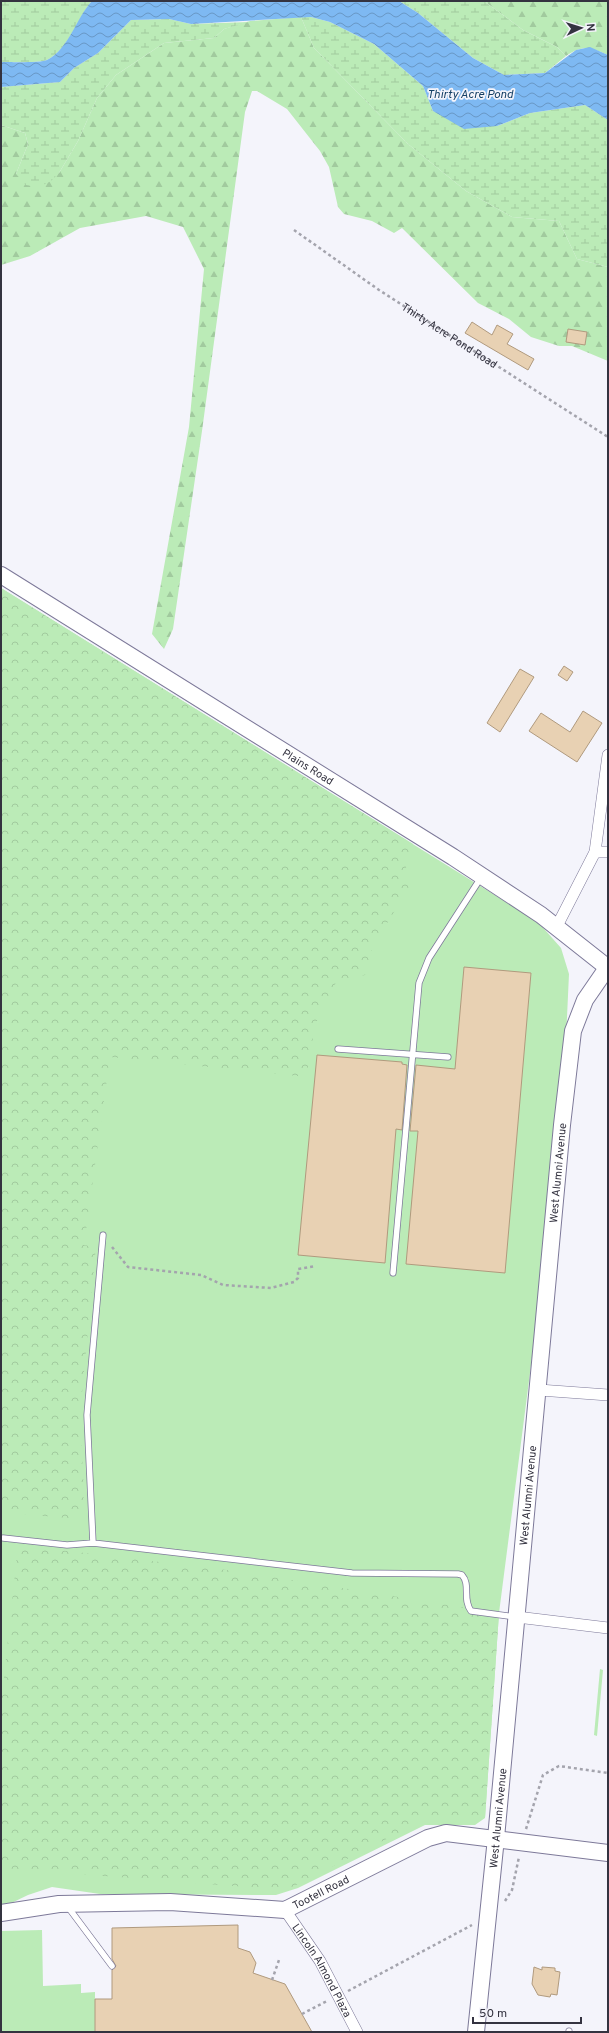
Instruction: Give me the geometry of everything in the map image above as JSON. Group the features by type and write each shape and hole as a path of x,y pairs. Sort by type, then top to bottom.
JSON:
{"street":[{"name":"Plains Road","path":"1,575 482,876 540,915 608,968"},
{"path":"556,928 595,852 608,755"},
{"path":"595,852 608,852"},
{"name":"West Alumni Avenue","path":"476,2032 517,1617 562,1125 573,1031 585,1000 608,968"},
{"path":"538,1390 608,1396"},
{"path":"517,1617 608,1628"},
{"name":"Tootell Road","path":"1,1913 66,1904 170,1902 285,1910 428,1838 446,1834 496,1838 608,1852"},
{"name":"Lincoln Almond Plaza","path":"285,1910 320,1961 357,2032"}],"lane":[{"path":"393,1273 420,983 430,958 482,876"},
{"path":"338,1049 448,1056"},
{"path":"93,1543 87,1415 103,1235"},
{"path":"4,1538 67,1545 93,1543 352,1573 458,1574 462,1575 467,1583 466,1600 471,1611 517,1617"},
{"path":"66,1904 112,1966"}],"path":[{"name":"Thirty Acre Pond Road","path":"294,230 379,290 608,437"},
{"path":"103,1235 128,1267 201,1275 223,1285 271,1288 294,1282 298,1278 298,1269 316,1266"},
{"path":"302,2014 458,1934 488,1916 504,1903 512,1890 522,1842 543,1775 559,1766 608,1773"},
{"path":"272,1980 279,1960"}],"green space":[{"path":"1,1 92,1 67,41 55,55 44,61 1,62"},
{"path":"399,1 484,1 523,30 557,47 566,56 545,73 504,75 473,58 418,13"},
{"path":"484,1 608,1 608,55 586,48 572,52 566,56 557,47 523,30"},
{"path":"301,17 314,48 408,144 466,191 512,217 559,221 577,259 608,267 608,361 572,346 559,346 531,337 509,319 478,303 402,228 394,233 372,221 344,214 338,207 329,167 320,151 287,109 257,91 252,91 245,112 202,431 173,629 164,649 152,634 189,427 204,269 183,227 146,216 80,228 30,256 1,265 1,125 25,133 28,144 16,174 59,173 78,141 97,98 116,75 164,43 214,38 224,29 250,21"},
{"path":"301,17 311,17 330,22 374,44 423,86 433,111 497,126 530,113 585,105 608,120 608,267 577,259 559,221 512,217 466,191 408,144 314,48"},
{"path":"169,19 191,24 249,22 224,29 214,38 164,43 116,75 97,98 78,141 59,173 51,181 39,187 26,185 16,174 28,144 25,133 1,125 1,87 60,82 74,68 98,53 131,20"},
{"path":"1,588 538,922 561,948 569,974 562,1125 499,1613 485,1818 475,1825 425,1825 298,1888 276,1895 100,1894 52,1887 28,1895 1,1908"},
{"path":"1,588 413,844 406,867 409,887 386,925 371,942 373,962 365,975 337,981 319,1013 309,1055 307,1077 110,1057 84,1245 96,1247 80,1414 84,1494 81,1516 78,1519 1,1512"},
{"path":"18,1545 235,1571 499,1613 485,1818 434,1815 286,1890 1,1868 1,1705"},
{"path":"600,1669 603,1670 597,1736 594,1735"},
{"path":"42,1930 43,1986 81,1984 81,1993 95,1992 95,2032 1,2032 1,1931"}],"water":[{"name":"Thirty Acre Pond","path":"92,1 399,1 418,13 473,58 504,75 545,73 576,50 590,47 608,55 608,120 585,105 530,113 497,126 464,129 433,111 423,86 374,44 330,22 311,17 191,24 169,19 131,20 98,53 74,68 60,82 1,87 1,62 44,61 55,55 67,41 86,8"}],"building":[{"path":"472,322 492,335 497,325 513,334 507,344 534,359 528,370 465,333"},
{"path":"568,329 587,332 585,345 566,342"},
{"path":"564,666 573,672 567,681 558,675"},
{"path":"520,669 534,677 500,732 487,723"},
{"path":"583,711 602,723 577,762 529,731 541,713 570,732"},
{"path":"464,967 531,973 505,1273 406,1264 418,1131 410,1131 416,1065 455,1069"},
{"path":"317,1055 402,1062 402,1064 407,1065 402,1130 396,1129 385,1263 298,1255"},
{"path":"238,1925 238,1948 250,1952 256,1963 253,1973 285,1984 312,2032 95,2032 95,1999 112,1999 112,1970 116,1966 112,1959 112,1928"},
{"path":"534,1967 542,1970 542,1967 555,1968 555,1971 560,1972 557,1995 551,1994 550,1997 538,1995 532,1984"}]}
